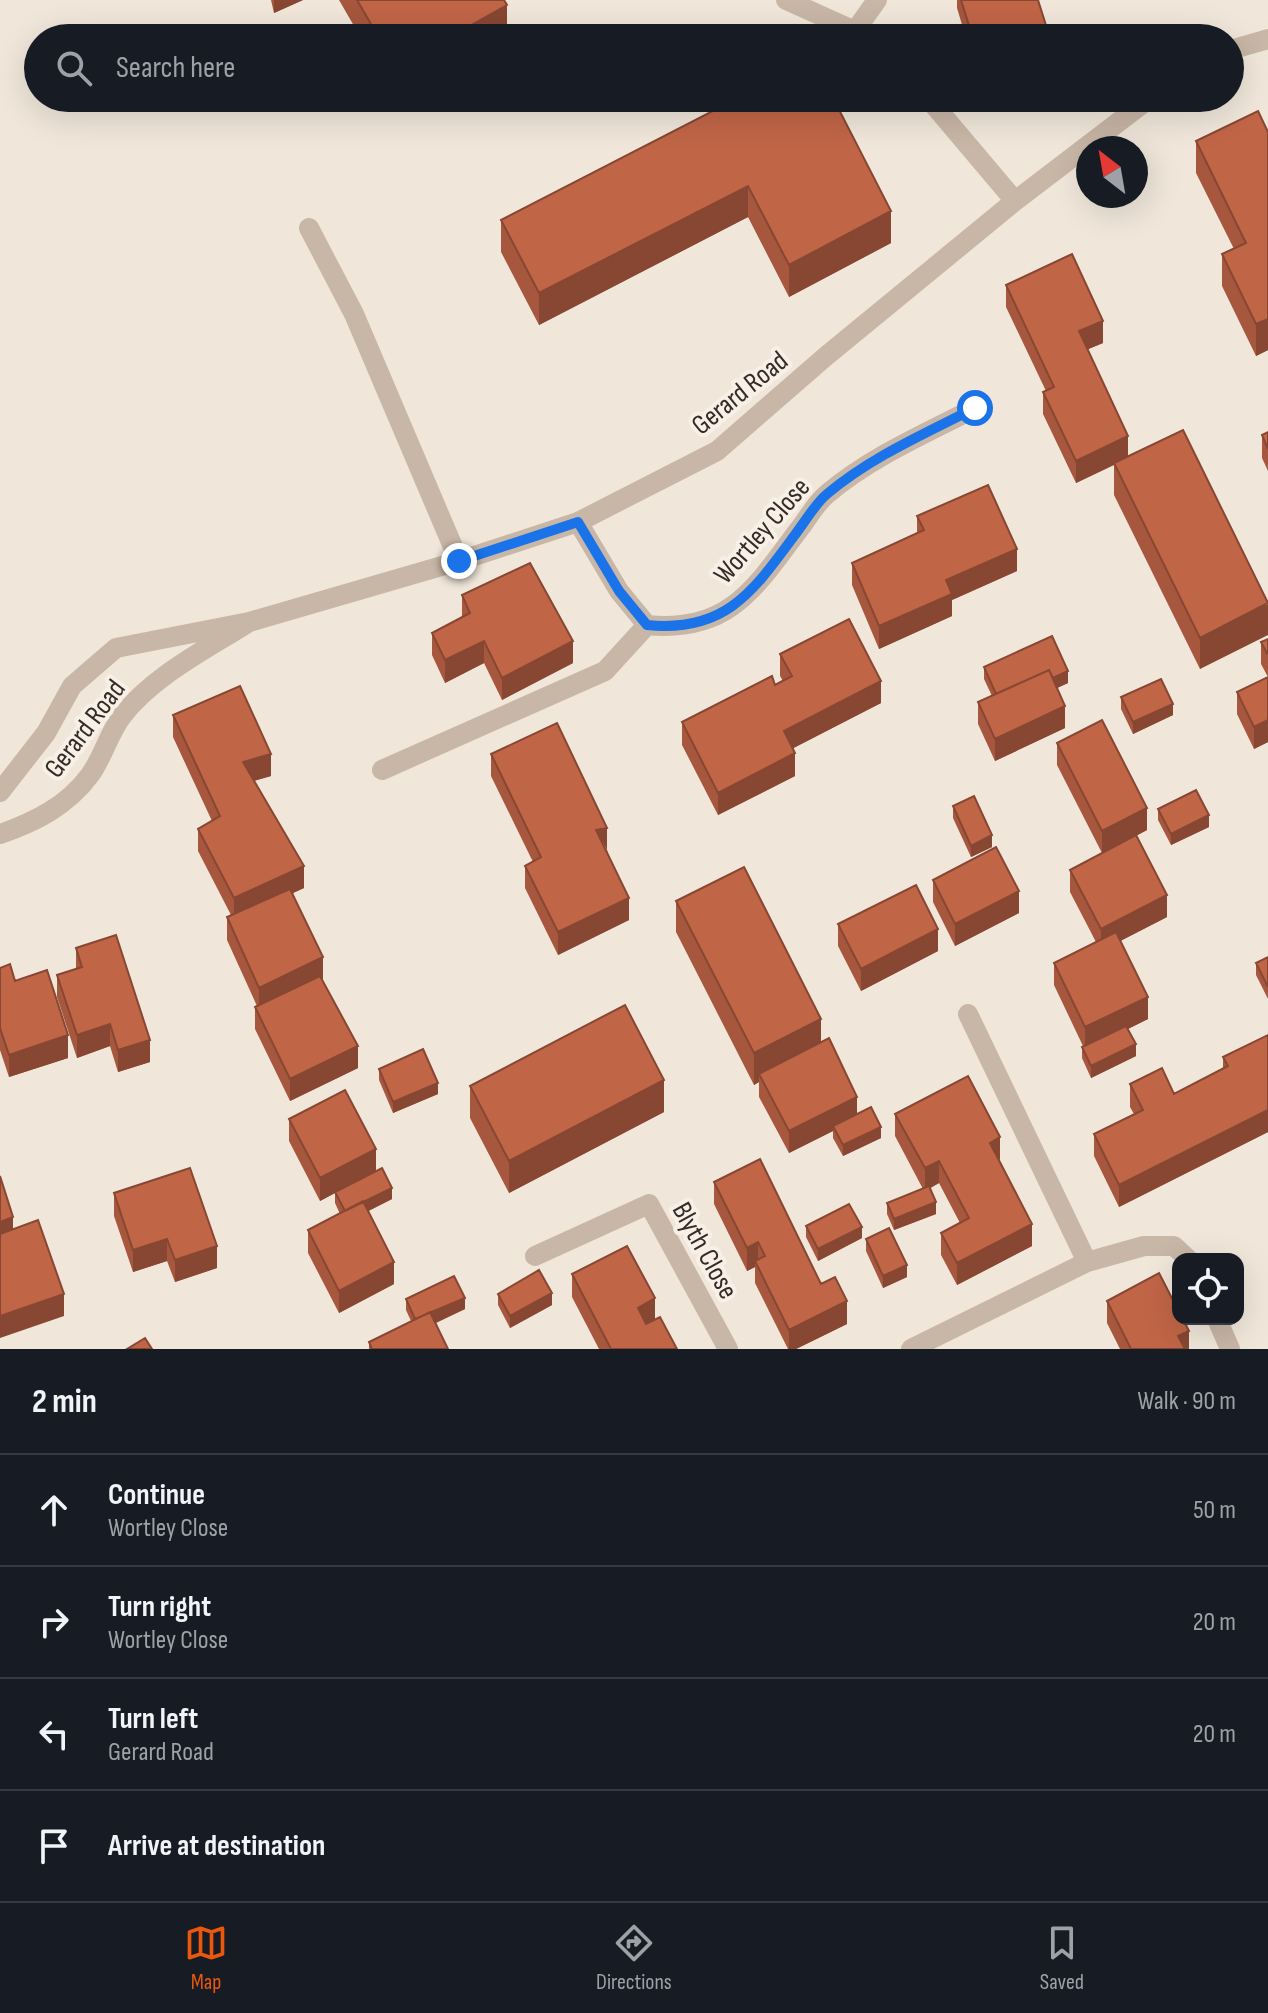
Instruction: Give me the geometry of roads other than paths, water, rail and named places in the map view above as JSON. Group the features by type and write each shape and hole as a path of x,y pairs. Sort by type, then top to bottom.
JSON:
{"street":[{"path":"786,0 838,24"},
{"path":"864,24 877,0"},
{"path":"1244,46 1268,39"},
{"path":"940,112 1015,201"},
{"name":"Gerard Road","path":"0,792 46,733 72,686 116,648 249,622 459,561 578,522 717,451 825,357 1015,201 1132,112"},
{"path":"309,228 354,314 459,561"},
{"name":"Wortley Close","path":"647,625 675,628 703,622 739,603 765,576 823,497 859,469 975,408"},
{"path":"382,770 605,671 647,625 619,591 578,522"},
{"name":"Gerard Road","path":"0,834 38,821 67,799 90,775 122,716 153,684 249,622"},
{"path":"968,1014 1087,1262"},
{"name":"Blyth Close","path":"535,1256 649,1204 728,1349"},
{"path":"911,1349 1087,1262 1144,1246 1174,1246 1182,1253"},
{"path":"1220,1325 1230,1349"}]}
